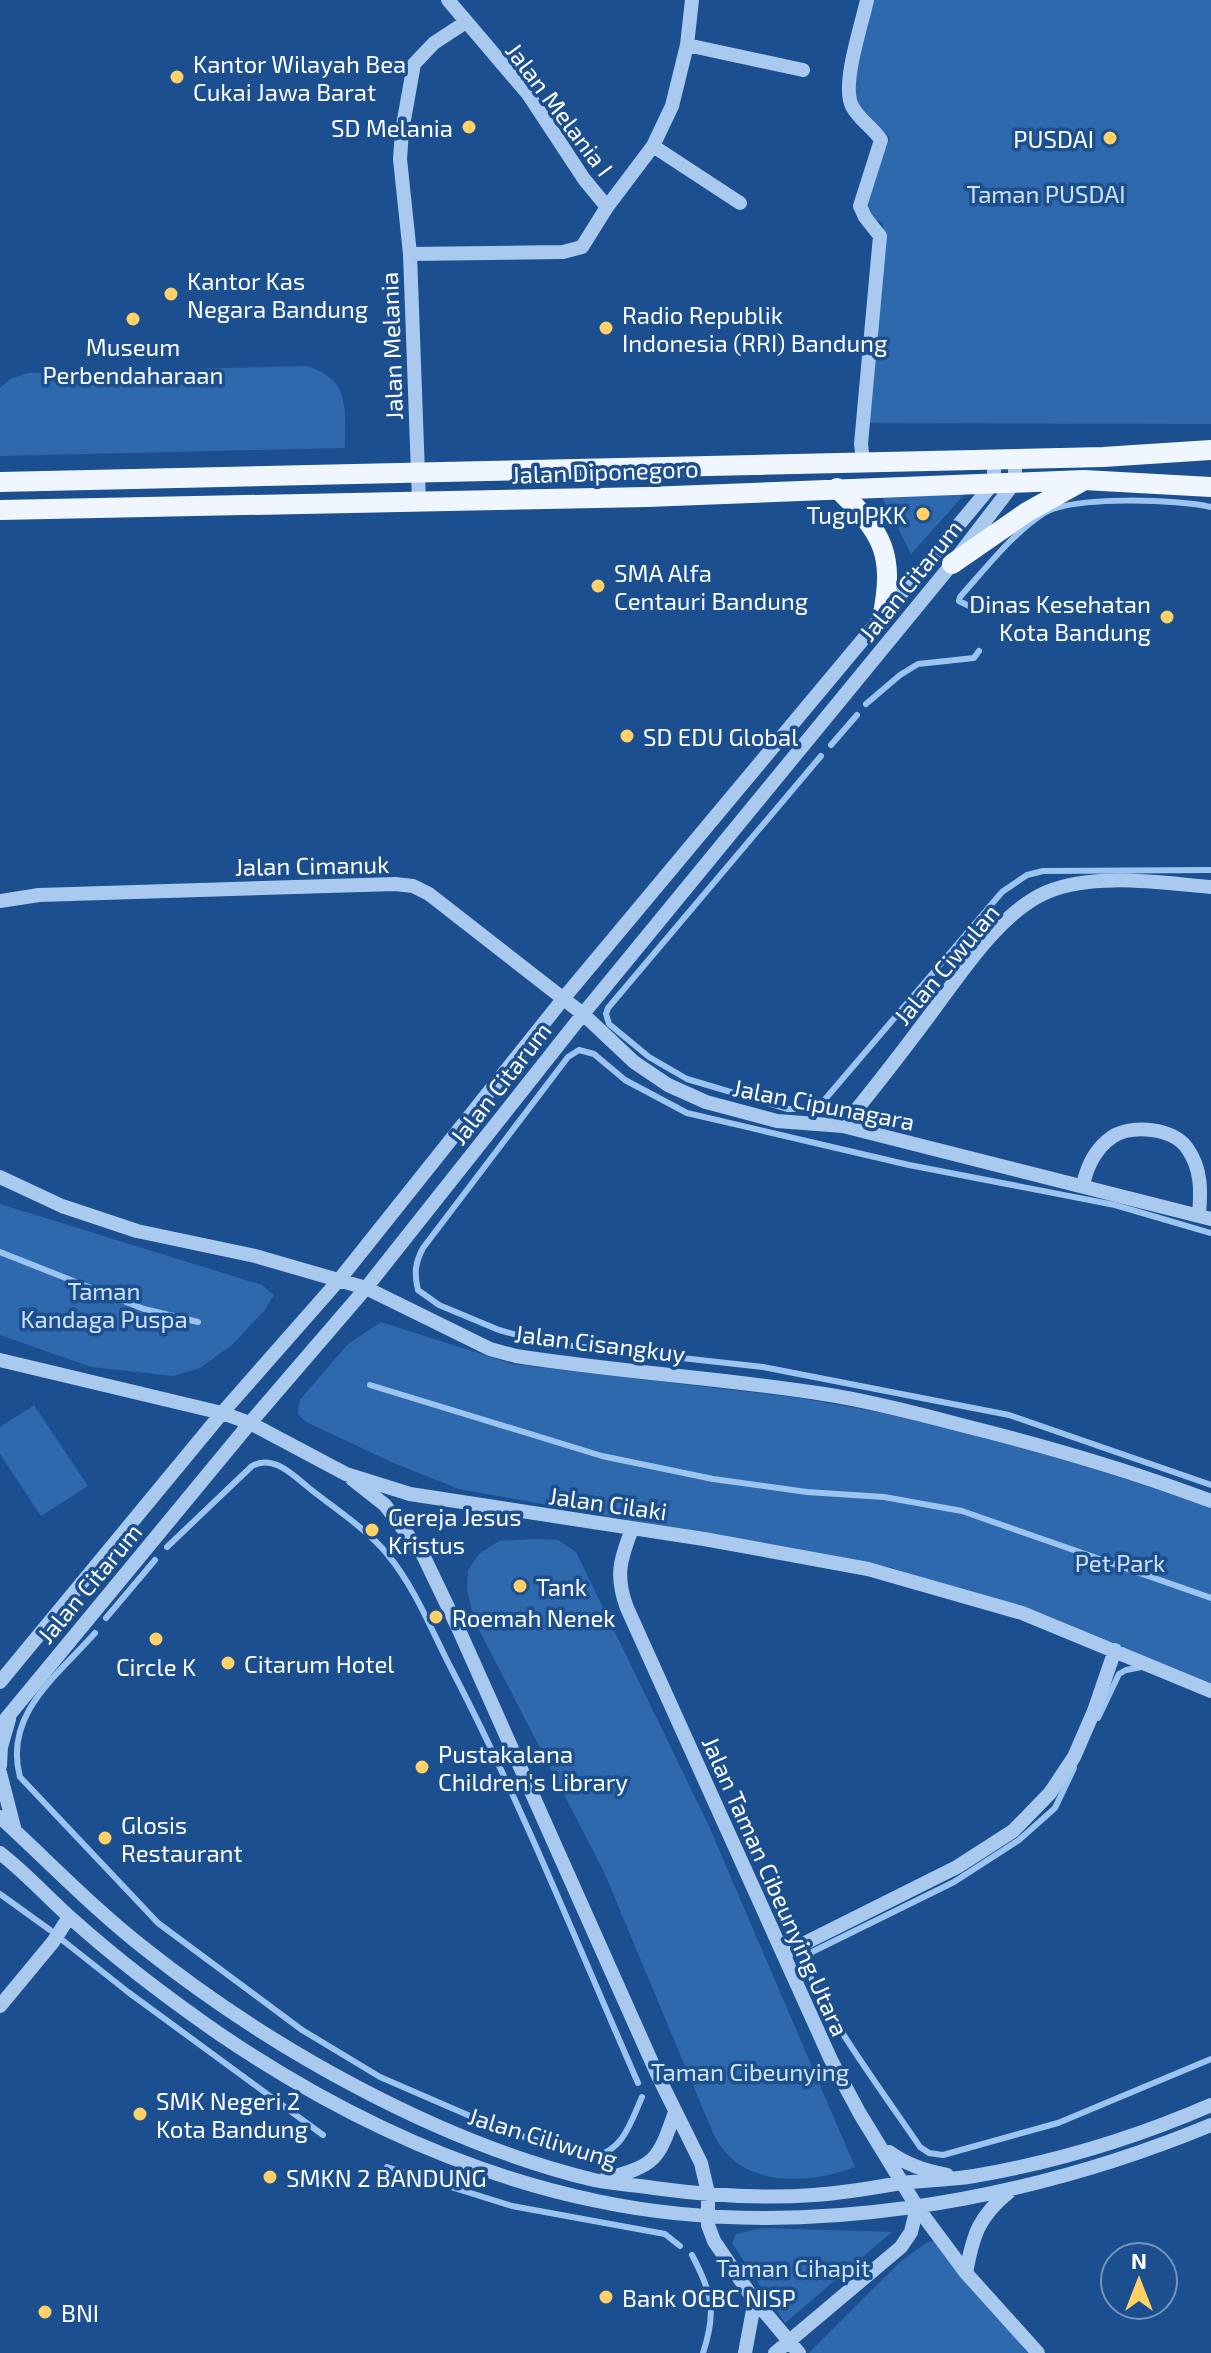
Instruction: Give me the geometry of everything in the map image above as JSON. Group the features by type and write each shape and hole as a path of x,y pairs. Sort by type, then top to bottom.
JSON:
{"main road":[{"name":"Jalan Diponegoro","path":"0,482 994,459 1211,450"},
{"name":"Jalan Diponegoro","path":"0,510 647,497 1084,480 1211,487"},
{"path":"952,564 1016,519 1084,480"},
{"path":"837,488 856,507 883,548 889,584 882,619"}],"street":[{"name":"Jalan Melania I","path":"448,0 528,94 584,179 607,207"},
{"name":"Jalan Melania","path":"419,501 410,254 572,251 582,247 607,207 653,146 672,106 687,45 692,0"},
{"path":"863,461 861,444 880,236 860,206 881,140 862,120 849,98 850,78 867,0"},
{"path":"410,254 400,159 411,75 414,64 434,43 466,22"},
{"path":"687,45 803,70"},
{"path":"653,146 740,203"},
{"path":"1015,458 1015,482"},
{"path":"994,459 994,482"},
{"name":"Jalan Citarum","path":"1,1680 222,1413 339,1280 563,999 994,482"},
{"name":"Jalan Citarum","path":"0,1726 250,1423 366,1288 583,1014 952,564 1015,482"},
{"path":"721,811 738,826"},
{"name":"Jalan Ciwulan","path":"843,1126 979,951 1015,913 1047,892 1084,883 1146,882 1211,887"},
{"name":"Jalan Cimanuk","path":"0,901 55,894 395,884 413,886 429,894 583,1014"},
{"name":"Jalan Cipunagara","path":"583,1014 634,1062 668,1085 706,1102 777,1121 843,1126 1205,1217 1197,1168 1186,1147 1172,1135 1130,1131 1113,1136 1096,1153 1087,1168 1083,1185"},
{"name":"Jalan Cisangkuy","path":"0,1177 62,1206 137,1231 255,1256 366,1288 490,1349 516,1356 826,1394 1036,1444 1146,1477 1211,1501"},
{"name":"Jalan Cilaki","path":"0,1360 222,1413 250,1423 346,1474 410,1494 704,1539 868,1569 1022,1613 1211,1691"},
{"path":"346,1474 385,1505 423,1555 675,2112 701,2163 708,2193 708,2225 714,2241 752,2297 794,2348"},
{"name":"Jalan Taman Cibeunying Utara","path":"632,1529 620,1560 619,1587 831,2060 917,2207 966,2273 1038,2353"},
{"path":"783,1954 957,1867 1013,1831 1050,1793 1074,1757 1115,1650"},
{"path":"0,1766 1,1747 11,1711"},
{"path":"0,1773 15,1831"},
{"name":"Jalan Ciliwung","path":"0,1817 88,1901 146,1950 238,2014 376,2098 406,2112 519,2156 597,2181 708,2193 811,2195 973,2176 1093,2150 1211,2105"},
{"name":"Jalan Ciliwung","path":"1,1854 129,1969 223,2036 364,2120 443,2154 511,2178 597,2201 708,2215 813,2216 917,2207 1014,2188 1147,2151 1211,2125"},
{"path":"0,2006 53,1942 69,1917"},
{"path":"223,2036 238,2014"},
{"path":"597,2181 651,2163 661,2151 675,2112"},
{"path":"882,2146 902,2161 922,2170 973,2176"},
{"path":"966,2273 971,2246 985,2214 1014,2188"},
{"path":"775,2353 794,2348 901,2247 911,2232 917,2207"},
{"path":"745,2353 753,2310 752,2297"}],"green space":[{"name":"Taman PUSDAI","path":"868,0 1211,0 1211,424 864,423 883,223 855,209 890,138 843,88"},
{"path":"306,366 321,372 338,387 345,408 345,448 0,456 0,388 10,379 27,373"},
{"path":"972,486 911,554 877,487"},
{"name":"Taman Kandaga Puspa","path":"0,1204 262,1285 274,1295 264,1311 232,1345 200,1368 173,1376 91,1367 0,1335"},
{"name":"Pet Park","path":"381,1322 512,1364 800,1398 916,1419 1070,1461 1211,1507 1211,1685 1118,1647 890,1567 459,1489 306,1422 298,1414 299,1401 348,1344"},
{"path":"34,1405 88,1486 41,1516 0,1454 0,1427"},
{"name":"Taman Cibeunying","path":"558,1540 576,1552 709,1826 855,2167 803,2179 766,2176 735,2161 716,2139 604,1872 475,1622 467,1590 468,1570 479,1554 499,1541"},
{"name":"Taman Cihapit","path":"762,2228 892,2232 785,2323 732,2243 736,2234"},
{"path":"939,2240 948,2245 1027,2353 809,2353 900,2262 927,2242"}],"waterway":[{"path":"975,609 959,601 960,597 1010,541 1044,513 1077,504 1101,502 1151,501 1211,507"},
{"path":"866,704 918,664 974,658 979,651"},
{"path":"831,745 857,715"},
{"path":"821,756 608,1008 609,1024 649,1057 687,1079 788,1109 805,1109 821,1104 1002,892 1027,875 1043,871 1211,870"},
{"path":"1211,1233 1115,1205 909,1165 687,1113 625,1080 594,1054 579,1050 568,1057 423,1248 416,1273 418,1290 439,1305 499,1330 546,1343 763,1367 1009,1415 1211,1485"},
{"path":"0,1252 144,1309 198,1322"},
{"path":"370,1385 602,1456 713,1479 807,1492 884,1497 962,1511 1211,1598"},
{"path":"167,1547 252,1466 268,1463 296,1477 361,1528 388,1555 416,1597 503,1773 638,2083"},
{"path":"106,1618 155,1560"},
{"path":"95,1633 51,1680 27,1715 19,1734 17,1754 20,1777 158,1923 302,2030 380,2077 507,2132 583,2153"},
{"path":"1098,1718 1119,1674 1142,1667"},
{"path":"1074,1768 1055,1808 1019,1840 954,1882 812,1952 807,1964 811,1978 856,2054 920,2147 929,2153 943,2155 1058,2123 1211,2059"},
{"path":"0,1894 50,1930"},
{"path":"61,1939 323,2135"},
{"path":"594,2156 619,2142 642,2097"},
{"path":"387,2167 512,2206 665,2234 680,2246"},
{"path":"692,2255 710,2302 710,2325 703,2353"}],"place":[{"name":"Kantor Wilayah Bea Cukai Jawa Barat","path":"177,77"},
{"name":"SD Melania","path":"469,127"},
{"name":"PUSDAI","path":"1110,138"},
{"name":"Kantor Kas Negara Bandung","path":"171,294"},
{"name":"Museum Perbendaharaan","path":"133,319"},
{"name":"Radio Republik Indonesia (RRI) Bandung","path":"606,328"},
{"name":"Tugu PKK","path":"923,514"},
{"name":"SMA Alfa Centauri Bandung","path":"598,586"},
{"name":"Dinas Kesehatan Kota Bandung","path":"1167,617"},
{"name":"SD EDU Global","path":"627,736"},
{"name":"Gereja Jesus Kristus","path":"372,1530"},
{"name":"Tank","path":"520,1586"},
{"name":"Roemah Nenek","path":"436,1617"},
{"name":"Circle K","path":"156,1639"},
{"name":"Citarum Hotel","path":"228,1663"},
{"name":"Pustakalana Children's Library","path":"422,1767"},
{"name":"Glosis Restaurant","path":"105,1838"},
{"name":"SMK Negeri 2 Kota Bandung","path":"140,2114"},
{"name":"SMKN 2 BANDUNG","path":"270,2177"},
{"name":"Bank OCBC NISP","path":"606,2297"},
{"name":"BNI","path":"45,2312"}]}
